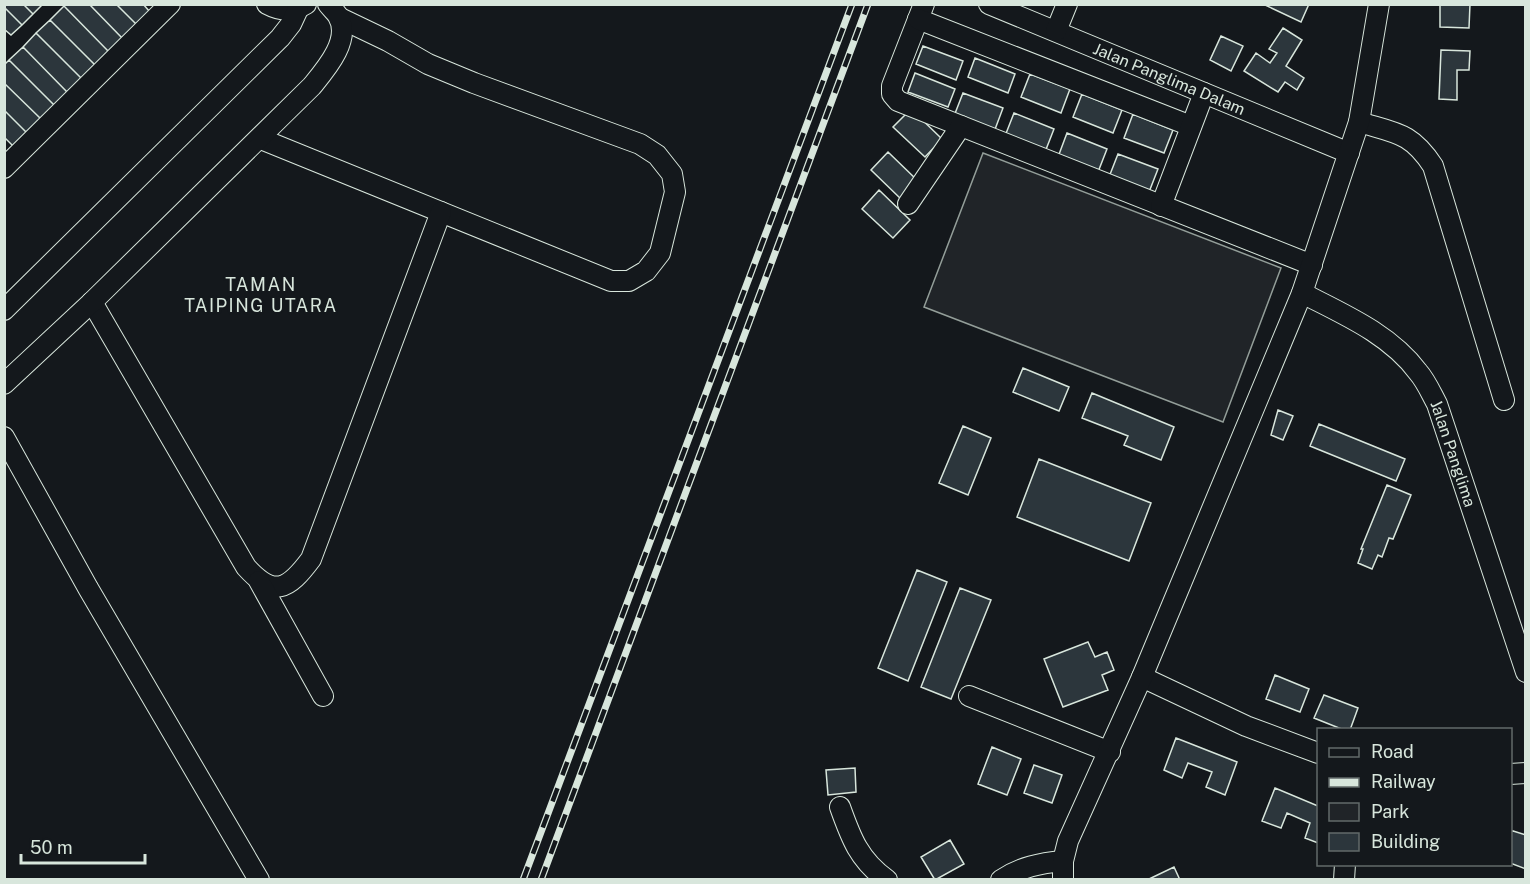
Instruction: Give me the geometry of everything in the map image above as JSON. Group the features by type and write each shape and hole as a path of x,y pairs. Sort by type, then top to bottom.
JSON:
{"street":[{"path":"4,168 170,4"},
{"path":"267,4 285,10 302,7"},
{"name":"Jalan Panglima Dalam","path":"989,4 1349,153"},
{"path":"1056,31 1067,4"},
{"path":"1001,879 1024,868 1045,862 1063,870 1068,841 1110,752 1302,293 1359,122 1379,4"},
{"path":"4,309 280,38 302,7"},
{"path":"261,139 611,281 629,280 646,271 660,253 675,192 672,174 657,155 640,144 437,67 334,11"},
{"path":"4,384 261,139 312,86 337,51 342,35 334,11"},
{"path":"1191,126 921,12 892,86 892,94 898,101 1312,265"},
{"path":"1161,206 1204,93"},
{"path":"1359,122 1405,136 1422,150 1433,166 1504,400"},
{"path":"908,204 960,126"},
{"path":"259,581 274,587 288,583 301,573 311,559 441,212"},
{"name":"Jalan Panglima","path":"1302,293 1347,316 1388,342 1418,371 1437,404 1526,672"},
{"path":"92,302 246,567 259,581 323,696"},
{"path":"4,437 88,588 259,879"},
{"path":"1142,677 1246,726 1317,753"},
{"path":"969,696 1110,752"},
{"path":"840,807 852,840 868,865 887,879"}],"green space":[{"path":"983,153 1281,268 1223,422 924,307"}],"building":[{"path":"4,4 23,4 33,14 22,25 4,7"},
{"path":"23,4 43,4 33,14"},
{"path":"66,4 89,4 123,39 109,52 64,6"},
{"path":"89,4 116,4 137,25 123,39"},
{"path":"116,4 143,4 150,12 137,25"},
{"path":"1263,4 1309,4 1301,22"},
{"path":"1440,4 1470,4 1469,28 1440,27"},
{"path":"64,6 109,52 96,66 50,20"},
{"path":"4,7 22,25 11,35 4,29"},
{"path":"50,20 96,66 82,79 36,33"},
{"path":"1283,28 1302,40 1286,66 1304,78 1297,90 1285,82 1278,92 1244,71 1256,53 1270,63 1277,53 1269,49"},
{"path":"36,33 82,79 68,93 23,47"},
{"path":"1221,36 1243,46 1231,71 1210,60"},
{"path":"923,46 963,61 956,80 916,64"},
{"path":"23,47 68,93 55,106 9,60"},
{"path":"1441,50 1470,51 1469,70 1457,70 1457,100 1439,99"},
{"path":"975,58 1015,74 1008,93 968,77"},
{"path":"9,60 55,106 41,119 4,83 4,65"},
{"path":"915,73 955,89 948,107 908,92"},
{"path":"1030,74 1070,89 1061,113 1021,97"},
{"path":"4,83 41,119 27,133 4,110"},
{"path":"963,93 1003,108 994,132 954,116"},
{"path":"1082,94 1122,110 1113,133 1073,117"},
{"path":"911,109 942,139 925,157 893,127"},
{"path":"4,110 27,133 14,147 4,137"},
{"path":"1014,113 1054,129 1045,152 1005,136"},
{"path":"1133,114 1173,130 1164,153 1124,138"},
{"path":"1067,133 1107,149 1098,172 1058,157"},
{"path":"888,152 919,182 902,200 871,170"},
{"path":"1118,154 1158,169 1149,192 1109,177"},
{"path":"879,190 910,220 893,238 862,209"},
{"path":"1023,368 1069,387 1059,411 1013,392"},
{"path":"1092,393 1174,427 1161,460 1124,445 1128,436 1082,418"},
{"path":"1278,410 1293,416 1283,440 1271,435"},
{"path":"1319,424 1405,459 1396,481 1310,446"},
{"path":"963,426 991,438 968,495 939,483"},
{"path":"1039,459 1151,503 1129,561 1017,517"},
{"path":"1387,485 1411,495 1393,539 1389,538 1382,557 1378,555 1372,569 1358,563 1363,549 1361,549"},
{"path":"917,570 947,582 908,681 878,668"},
{"path":"960,588 991,600 951,699 921,687"},
{"path":"1088,642 1095,657 1107,652 1114,670 1102,675 1108,690 1063,707 1044,659"},
{"path":"1275,675 1309,689 1300,712 1266,699"},
{"path":"1324,695 1358,708 1351,728 1339,728 1314,718"},
{"path":"1176,738 1237,762 1225,795 1206,787 1212,772 1188,763 1182,778 1164,770"},
{"path":"992,747 1021,759 1007,795 978,784"},
{"path":"1034,765 1062,775 1052,803 1024,793"},
{"path":"855,768 856,792 828,795 826,770"},
{"path":"1275,788 1317,806 1317,843 1305,838 1310,823 1287,813 1281,828 1262,821"},
{"path":"1512,831 1526,835 1526,869 1512,864"},
{"path":"950,840 964,864 935,880 921,857"},
{"path":"1174,867 1180,880 1147,880"}],"railway":[{"path":"523,880 852,4"},
{"path":"541,880 868,4"}],"district":[{"name":"TAMAN TAIPING UTARA","path":"261,295"}]}
